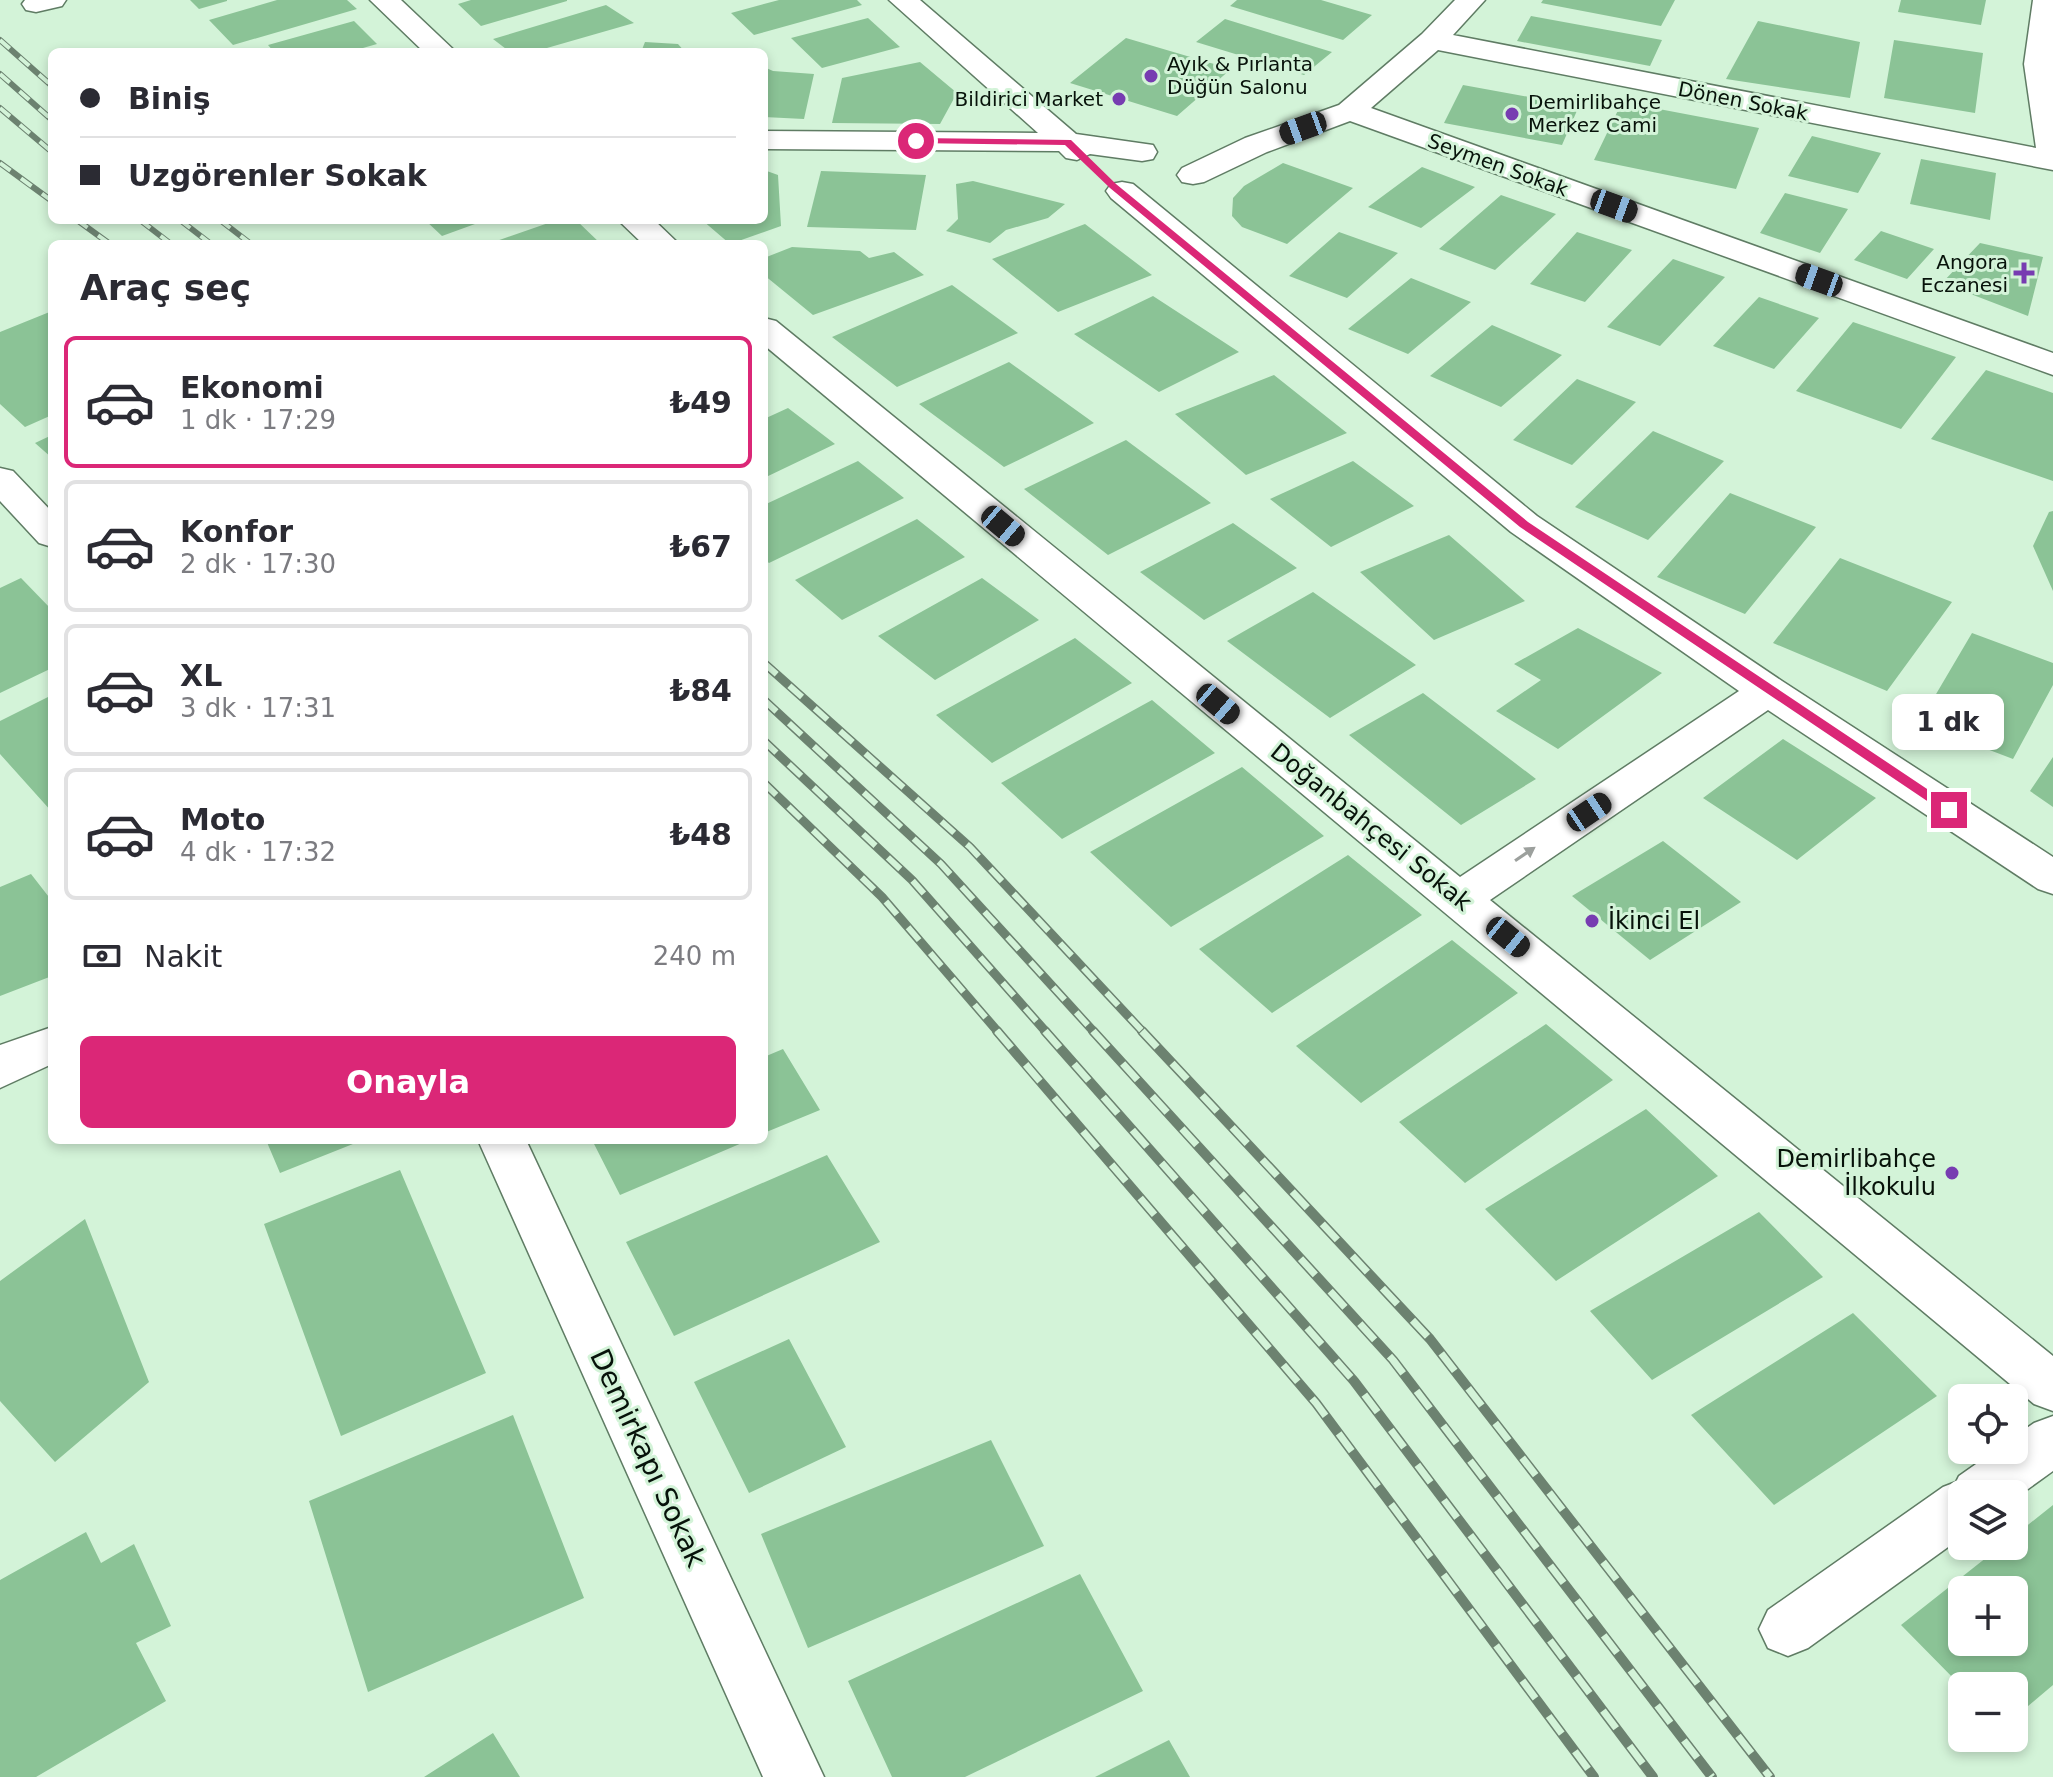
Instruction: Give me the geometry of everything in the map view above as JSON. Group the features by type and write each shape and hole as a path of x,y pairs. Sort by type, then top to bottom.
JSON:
{"street":[{"path":"384,0 437,48"},
{"path":"903,0 1118,188 1147,197 1188,182 1256,145 1350,111 1432,40 1471,0"},
{"path":"2047,0 2039,64 2053,159"},
{"name":"Dönen Sokak","path":"1432,40 2053,159"},
{"name":"Seymen Sokak","path":"1350,111 2053,365"},
{"path":"768,140 1067,142 1149,152 1182,161 1188,182"},
{"path":"1256,145 1129,154 1110,164 1108,179 1524,524 1768,691 2053,878"},
{"path":"1159,224 1188,182"},
{"path":"639,224 658,240"},
{"name":"Doğanbahçesi Sokak","path":"768,331 1242,724 1461,898 2053,1388"},
{"path":"0,479 48,531"},
{"path":"1461,898 1768,691"},
{"path":"0,1069 10,1061 48,1047"},
{"name":"Demirkapı Sokak","path":"504,1144 794,1777"},
{"path":"1997,1480 2053,1440"},
{"path":"1788,1629 1948,1515"}],"building":[{"path":"190,0 227,0 227,1 199,9"},
{"path":"277,0 347,0 357,9 233,45 209,20"},
{"path":"471,0 567,1 481,26 458,4"},
{"path":"779,0 857,0 862,5 754,35 731,13"},
{"path":"1237,0 1321,0 1372,15 1343,40 1230,6"},
{"path":"1543,0 1675,0 1661,26 1541,3"},
{"path":"1901,0 1986,0 1981,25 1898,12"},
{"path":"606,5 634,23 547,48 505,48 493,39"},
{"path":"1531,16 1662,40 1650,66 1517,41"},
{"path":"868,18 900,47 822,68 791,38"},
{"path":"1225,19 1332,52 1304,75 1196,42"},
{"path":"354,21 377,44 363,48 271,48 268,45"},
{"path":"1758,21 1860,42 1850,98 1726,79"},
{"name":"Ayık & Pırlanta Düğün Salonu","path":"1126,38 1231,69 1177,116 1070,83"},
{"path":"1894,40 1983,53 1975,113 1884,98"},
{"path":"645,42 678,44 682,48 643,48"},
{"path":"920,62 957,93 940,124 832,123 842,78"},
{"path":"768,69 814,74 804,119 768,117"},
{"name":"Demirlibahçe Merkez Cami","path":"1463,85 1579,106 1562,145 1444,123"},
{"path":"1622,102 1759,128 1736,189 1594,160"},
{"path":"1812,136 1881,153 1858,193 1788,176"},
{"path":"1921,159 1996,173 1990,220 1910,204"},
{"path":"1283,163 1353,188 1287,244 1242,227 1232,216 1233,198 1244,186"},
{"path":"1422,167 1475,187 1421,228 1368,207"},
{"path":"768,171 778,175 781,226 741,240 725,240 707,224 768,224"},
{"path":"821,171 926,175 916,230 807,227"},
{"path":"973,181 1065,204 1048,218 1006,230 990,243 946,231 958,219 956,184"},
{"path":"1785,193 1848,209 1820,253 1760,233"},
{"path":"1501,195 1556,214 1495,270 1439,249"},
{"path":"429,224 475,224 442,236"},
{"path":"546,224 580,224 597,240 500,240"},
{"path":"1085,224 1152,275 1058,312 992,259"},
{"path":"1881,231 1934,249 1907,279 1854,260"},
{"path":"1339,232 1398,253 1347,298 1289,276"},
{"path":"1577,232 1632,250 1585,302 1530,284"},
{"path":"1980,243 2043,257 2028,316 1942,283"},
{"path":"792,247 860,251 869,258 894,252 924,275 813,315 768,278 768,256"},
{"path":"1673,259 1725,277 1660,346 1607,327"},
{"path":"1411,278 1471,302 1408,354 1348,329"},
{"path":"952,285 1018,333 897,387 832,337"},
{"path":"1153,296 1239,352 1159,392 1074,334"},
{"path":"1759,297 1819,318 1774,369 1713,346"},
{"path":"48,313 48,417 25,427 0,404 0,332"},
{"path":"1853,322 1956,357 1901,429 1796,391"},
{"path":"1492,325 1562,355 1501,407 1430,376"},
{"path":"1009,362 1094,423 1004,467 919,404"},
{"path":"1986,370 2053,393 2053,481 1931,439"},
{"path":"1274,375 1347,433 1246,475 1175,414"},
{"path":"1577,379 1636,402 1572,465 1513,440"},
{"path":"788,408 835,444 768,476 768,417"},
{"path":"1653,431 1724,461 1648,540 1575,507"},
{"path":"48,437 48,454 35,443"},
{"path":"1126,440 1211,503 1108,555 1024,489"},
{"path":"858,461 904,498 769,563 768,503"},
{"path":"1353,461 1414,506 1331,547 1270,499"},
{"path":"1730,493 1816,527 1745,614 1657,577"},
{"path":"2053,511 2053,591 2033,546 2049,512"},
{"path":"917,519 965,557 842,620 795,580"},
{"path":"1233,523 1297,568 1204,620 1140,572"},
{"path":"1449,535 1525,601 1434,640 1360,572"},
{"path":"1840,558 1952,602 1887,691 1773,643"},
{"path":"21,578 48,606 48,670 0,693 0,588"},
{"path":"982,578 1039,620 935,680 878,636"},
{"path":"1313,592 1416,665 1330,718 1227,641"},
{"path":"1578,628 1662,673 1558,749 1496,711 1541,680 1514,664"},
{"path":"1972,633 2053,663 2053,685 2013,759 1919,723"},
{"path":"1075,638 1132,683 992,763 936,715"},
{"path":"1423,693 1536,779 1461,825 1349,735"},
{"path":"48,697 48,808 0,754 0,721"},
{"path":"1152,700 1215,753 1062,839 1001,783"},
{"path":"1783,739 1876,798 1797,860 1703,798"},
{"path":"2053,757 2053,807 2030,791"},
{"path":"1242,767 1324,836 1171,927 1090,852"},
{"path":"1663,841 1741,902 1650,960 1572,896"},
{"path":"1348,855 1422,915 1272,1013 1199,949"},
{"path":"31,874 48,896 48,978 0,996 0,887"},
{"path":"1452,940 1518,993 1361,1103 1296,1046"},
{"path":"1546,1024 1613,1080 1465,1183 1399,1122"},
{"path":"783,1049 820,1110 768,1131 768,1055"},
{"path":"1646,1109 1718,1176 1556,1281 1485,1209"},
{"path":"268,1144 353,1144 280,1173"},
{"path":"594,1144 740,1144 620,1195"},
{"path":"827,1155 880,1242 674,1336 626,1242"},
{"path":"400,1170 486,1373 341,1436 264,1224"},
{"path":"1759,1212 1823,1277 1652,1380 1590,1311"},
{"path":"85,1219 149,1382 55,1462 0,1401 0,1281"},
{"path":"1853,1313 1937,1396 1774,1505 1691,1415"},
{"path":"789,1339 846,1447 749,1493 694,1382"},
{"path":"513,1415 584,1598 368,1692 309,1501"},
{"path":"991,1440 1044,1546 808,1648 761,1534"},
{"path":"2053,1505 2053,1685 2028,1706 2028,1672 1948,1673 1901,1625 1948,1588 1948,1656 2028,1656 2028,1576 1963,1576 1983,1560 2028,1560 2028,1525"},
{"path":"86,1532 101,1563 134,1544 171,1626 136,1643 166,1701 36,1777 0,1777 0,1580"},
{"path":"1080,1574 1143,1691 965,1777 892,1777 848,1681"},
{"path":"493,1733 520,1777 424,1777"},
{"path":"1169,1740 1190,1777 1095,1777"}],"railway":[{"path":"0,40 48,82"},
{"path":"0,74 48,116"},
{"path":"0,108 48,149"},
{"path":"0,163 48,198"},
{"path":"82,224 104,240"},
{"path":"145,224 166,240"},
{"path":"185,224 206,240"},
{"path":"225,224 246,240"},
{"path":"768,667 970,847 1144,1033"},
{"path":"768,704 941,864 1095,1033"},
{"path":"768,745 912,880 1047,1033"},
{"path":"768,787 882,897 999,1033"},
{"path":"997,1031 1316,1403 1594,1777"},
{"path":"1045,1031 1354,1381 1653,1777"},
{"path":"1093,1031 1393,1360 1712,1777"},
{"path":"1142,1031 1430,1339 1770,1777"}],"place":[{"name":"Ayık & Pırlanta Düğün Salonu","path":"1151,76"},
{"name":"Bildirici Market","path":"1119,99"},
{"name":"Demirlibahçe Merkez Cami","path":"1512,114"},
{"name":"Angora Eczanesi","path":"2024,273"},
{"name":"İkinci El","path":"1592,921"},
{"name":"Demirlibahçe İlkokulu","path":"1952,1173"}],"route":[{"path":"916,141 1067,142 1113,186 1524,524 1949,810"}]}
